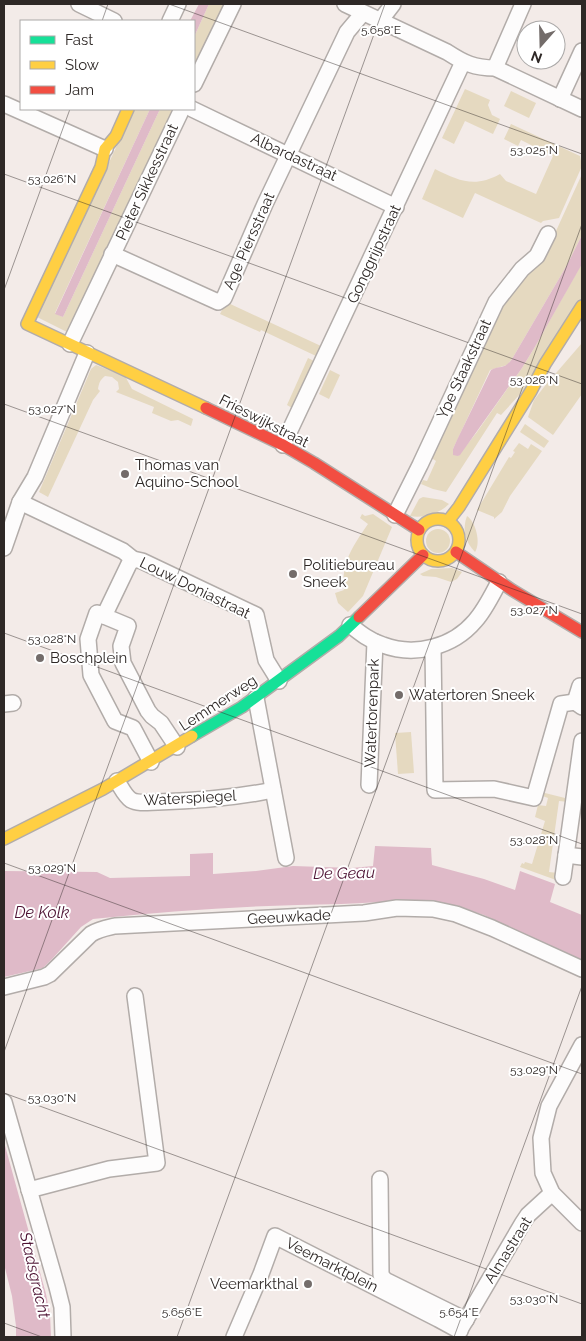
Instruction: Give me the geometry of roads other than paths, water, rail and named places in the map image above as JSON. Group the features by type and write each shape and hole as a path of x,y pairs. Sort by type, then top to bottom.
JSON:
{"main road":[{"path":"105,149 116,136 128,110"},
{"name":"Frieswijkstraat","path":"105,149 102,167 27,324 283,445 419,530"},
{"path":"448,521 459,507 582,306"},
{"path":"531,391 555,367"},
{"path":"438,518 448,521 457,529 459,535 460,540 456,552 449,558 440,561 431,560 420,551 417,541 419,530 430,520 438,518"},
{"path":"456,552 499,582 582,632"},
{"name":"Lemmerweg","path":"4,839 68,808 231,715 338,636 423,555"}],"street":[{"path":"79,4 112,20"},
{"path":"170,20 178,4"},
{"path":"195,82 233,4"},
{"path":"345,4 447,52 463,62 481,68 495,68 582,109"},
{"path":"380,20 394,4"},
{"path":"495,68 523,4"},
{"path":"289,155 347,32 363,13"},
{"path":"560,99 582,51"},
{"name":"Gonggrijpstraat","path":"283,445 463,62"},
{"path":"4,104 105,149"},
{"name":"Pieter Sikkesstraat","path":"70,344 182,110"},
{"name":"Albardastraat","path":"194,110 396,207"},
{"name":"Age Piersstraat","path":"112,254 218,302 224,298 265,204 289,155"},
{"name":"Ype Staakstraat","path":"395,515 496,302 522,269 537,256 548,234"},
{"path":"4,548 20,502 35,477 87,353"},
{"name":"Louw Doniastraat","path":"20,502 123,550 133,559 142,561 256,615 266,660 279,681"},
{"path":"104,616 133,559"},
{"name":"Watertorenpark","path":"350,625 362,635 390,648 417,650 433,648 462,634 476,621 499,582"},
{"path":"151,762 133,728 115,721 92,676 88,638 98,613 128,626 121,646 123,663 152,716 161,723 177,746"},
{"name":"Watertorenpark","path":"369,785 375,642"},
{"path":"433,648 434,790 494,789 534,798 561,704 578,705 580,686"},
{"path":"256,698 286,858"},
{"path":"133,728 152,716"},
{"path":"563,877 582,741"},
{"name":"Waterspiegel","path":"117,781 129,798 138,802 174,802 254,794 273,790"},
{"path":"566,855 582,857"},
{"name":"Geeuwkade","path":"4,987 50,974 91,934 104,928 364,913 397,908 432,909 456,914 492,928 582,969"},
{"path":"29,1190 109,1169 158,1162 135,996"},
{"path":"582,1045 549,1106 541,1138 543,1173 552,1193 582,1223"},
{"path":"4,1102 62,1307 63,1337"},
{"path":"380,1179 380,1276 460,1329"},
{"name":"Almastraat","path":"460,1329 528,1215 552,1193"},
{"name":"Veemarktplein","path":"234,1337 275,1236 460,1329"}],"water":[{"path":"199,4 209,4 195,35 195,20 191,20"},
{"path":"150,110 160,110 63,317 55,314"},
{"path":"582,235 582,264 536,345 522,368 460,455 453,455 453,449 457,440 491,370 504,366 512,359 567,265"},
{"path":"375,846 431,848 432,865 484,879 515,890 520,871 555,884 550,902 582,915 582,961 484,915 462,907 435,902 394,901 217,908 93,919 81,927 43,968 4,977 4,871 97,872 110,878 190,876 190,854 213,853 213,874 293,866 352,868 373,866"},
{"name":"Stadsgracht","path":"4,1142 46,1294 50,1314 51,1337 16,1337 12,1296 4,1264"}],"place":[{"name":"Thomas van Aquino-School","path":"125,474"},
{"name":"Politiebureau Sneek","path":"293,574"},
{"name":"Boschplein","path":"40,658"},
{"name":"Watertoren Sneek","path":"399,695"},
{"name":"Veemarkthal","path":"308,1284"}],"water label":[{"name":"De Geau","path":"344,873"},
{"name":"De Kolk","path":"42,912"}]}
